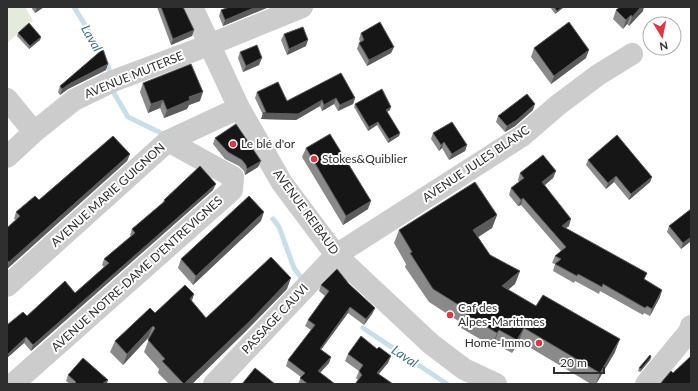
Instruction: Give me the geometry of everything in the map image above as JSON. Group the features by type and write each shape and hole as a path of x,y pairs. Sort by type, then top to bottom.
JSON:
{"street":[{"name":"AVENUE REIBAUD","path":"192,7 239,108 282,183 336,255 430,344 464,369 496,384"},
{"name":"AVENUE MUTERSE","path":"7,156 74,100 114,81 209,45 302,7"},
{"name":"AVENUE JULES BLANC","path":"336,255 522,136 558,105 598,75 632,54"},
{"path":"7,98 34,132"},
{"name":"AVENUE MARIE GUIGNON","path":"7,286 168,141 239,108"},
{"name":"AVENUE NOTRE-DAME D'ENTREVIGNES","path":"13,384 232,190 234,177 168,141"},
{"name":"PASSAGE CAUVI","path":"214,384 336,255"},
{"path":"646,384 689,332 691,326"}],"shaded area":[{"path":"7,7 25,7 33,21 7,43"}],"building":[{"path":"161,7 183,7 194,30 173,39"},
{"path":"227,7 256,7 225,20 221,10"},
{"path":"554,7 562,7 557,11"},
{"path":"620,7 641,7 632,17 631,15 626,20 616,10"},
{"path":"380,22 394,47 369,60 359,43 364,40 361,33"},
{"path":"569,22 589,50 554,76 534,48"},
{"path":"29,23 41,37 30,46 18,33"},
{"path":"303,27 308,40 289,49 284,34"},
{"path":"257,45 262,58 246,66 240,52"},
{"path":"103,49 108,64 62,89 60,86"},
{"path":"191,64 203,92 189,97 190,100 167,110 163,100 151,104 143,83"},
{"path":"341,73 355,98 340,105 336,98 324,105 322,100 298,114 263,113 266,112 257,92 278,82 287,101"},
{"path":"382,89 391,107 386,110 400,133 389,139 378,122 369,127 355,104"},
{"path":"527,94 535,104 517,120 507,126 498,116"},
{"path":"452,122 467,145 452,154 444,142 441,145 433,133"},
{"path":"236,124 261,161 247,169 242,160 228,152 215,138"},
{"path":"330,134 371,201 346,216 306,148"},
{"path":"617,135 652,177 631,194 616,176 608,183 588,160"},
{"path":"113,136 130,154 9,262 7,261 7,228 20,216 16,212 35,196 39,200"},
{"path":"543,155 556,171 542,182 571,219 562,226 647,273 644,279 662,290 652,309 647,306 645,308 603,284 602,287 555,264 561,259 555,256 566,247 523,198 521,200 511,188 524,178 520,173"},
{"path":"200,166 216,184 33,345 26,337 8,354 7,353 7,325 23,312 27,316 65,281 75,293 109,263 104,259 135,233 132,229 165,201 164,200"},
{"path":"475,182 497,215 473,230 490,255 520,271 502,286 536,306 543,295 620,339 600,373 524,328 517,340 499,330 497,333 466,315 470,312 433,289 410,253 412,252 399,230"},
{"path":"249,196 264,212 196,276 181,259"},
{"path":"691,209 691,237 683,243 669,226"},
{"path":"271,257 291,278 251,320 184,384 162,361 165,359 148,340 155,328 153,326 127,354 115,341 150,308 155,313 185,285 194,294 190,299 206,318"},
{"path":"337,269 349,284 375,308 366,319 350,307 320,349 331,357 318,371 335,384 308,384 300,378 305,373 288,360 315,325 308,320 329,291 321,285"},
{"path":"361,336 377,349 379,347 391,356 377,373 393,384 355,384 362,375 359,371 363,365 348,354"},
{"path":"650,355 651,357 641,369 639,368"},
{"path":"691,356 691,384 660,384 671,371 673,373"},
{"path":"83,358 108,380 102,384 74,384 76,382 68,375"},
{"path":"255,368 275,384 242,384"}],"waterway":[{"name":"Laval","path":"74,7 102,53 109,69"},
{"name":"Laval","path":"114,93 128,117 163,134"},
{"name":"Laval","path":"273,219 279,227 294,268 302,279"},
{"name":"Laval","path":"363,328 447,384"}],"place":[{"name":"Le blé d'or","path":"233,144"},
{"name":"Stokes&Quiblier","path":"314,159"},
{"name":"Caf des Alpes-Maritimes","path":"450,315"},
{"name":"Home-Immo","path":"539,343"}]}
